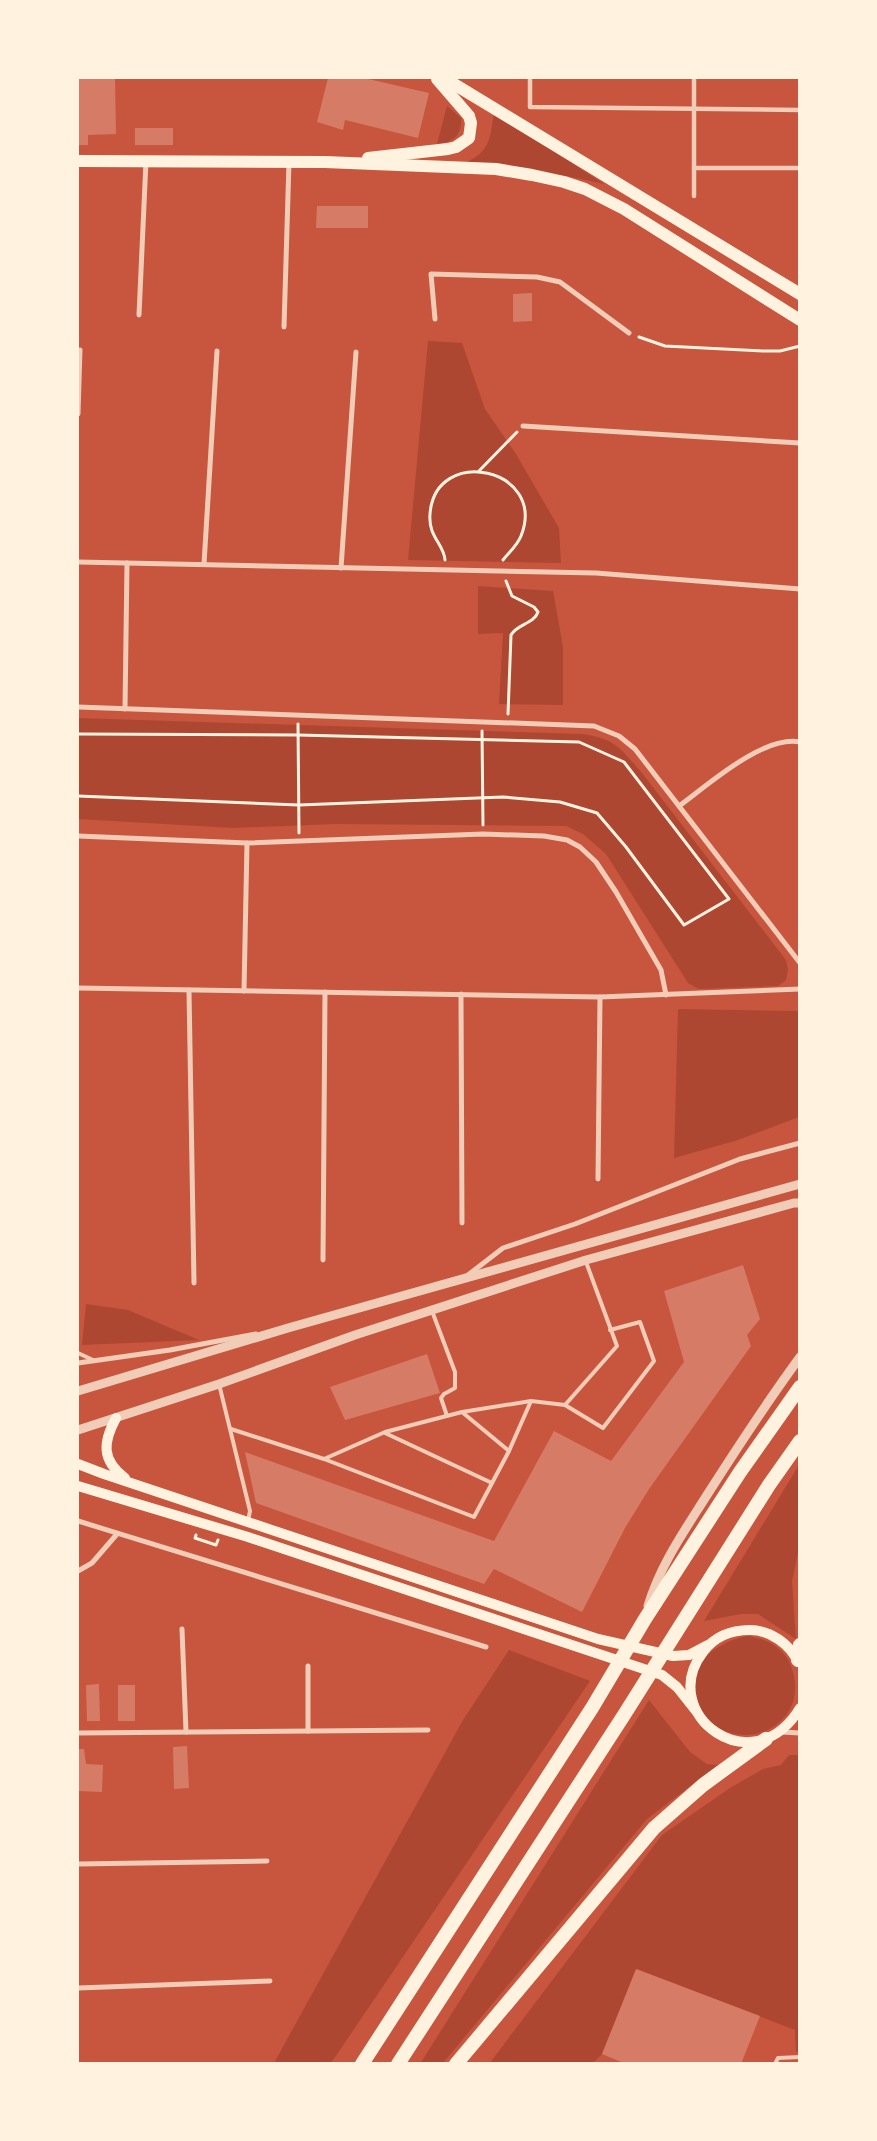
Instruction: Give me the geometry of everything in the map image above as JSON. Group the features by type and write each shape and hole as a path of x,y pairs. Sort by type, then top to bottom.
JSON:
{"highway":[{"path":"362,2064 592,1708 643,1622 740,1472 800,1387"},
{"path":"398,2064 624,1715 769,1485 800,1442"},
{"path":"799,1663 800,1645"},
{"path":"456,2064 654,1828 703,1785 766,1739"}],"main road":[{"path":"325,162 448,149 464,143 469,138 471,131 469,116 436,78"},
{"path":"444,78 800,294"},
{"path":"78,161 325,162 496,169 564,182 585,189 624,209 800,320"},
{"path":"116,1418 109,1432 106,1452 114,1470 134,1484"},
{"path":"78,1464 248,1523 598,1639 673,1656 689,1655 724,1634 740,1630 757,1630 774,1636 787,1646 799,1663"},
{"path":"78,1486 248,1537 662,1675 677,1688 706,1724 726,1738 750,1742 766,1739 780,1732 792,1721 800,1708"},
{"path":"696,1711 691,1694 691,1676 698,1659 708,1644"}],"street":[{"path":"530,78 530,108 800,110"},
{"path":"694,78 694,196"},
{"path":"139,315 146,161"},
{"path":"284,327 289,162"},
{"path":"694,168 800,168"},
{"path":"435,319 432,274 537,277 560,282 629,333"},
{"path":"78,414 80,350"},
{"path":"204,564 217,351"},
{"path":"341,568 356,352"},
{"path":"523,426 800,443"},
{"path":"78,562 596,573 800,589"},
{"path":"124,709 126,563"},
{"path":"78,707 594,726 619,736 635,749 800,963"},
{"path":"679,806 756,750 791,740 800,742"},
{"path":"78,836 247,843 484,834 553,838 573,843 596,862 616,892 661,970 666,995"},
{"path":"244,991 247,843"},
{"path":"78,988 600,996 800,989"},
{"path":"189,990 194,1283"},
{"path":"323,1260 325,992"},
{"path":"461,994 462,1223"},
{"path":"598,1179 600,996"},
{"path":"464,1279 503,1248 575,1224 740,1159 800,1143"},
{"path":"78,1392 288,1328 800,1184"},
{"path":"78,1430 219,1384 355,1335 586,1260 692,1229 800,1203"},
{"path":"78,1363 170,1350 288,1328"},
{"path":"643,1622 653,1590 674,1546 732,1456 800,1357"},
{"path":"78,1521 486,1647"},
{"path":"78,1571 92,1563 116,1534"},
{"path":"182,1629 186,1732"},
{"path":"308,1666 308,1731"},
{"path":"78,1733 428,1730"},
{"path":"780,1732 800,1733"},
{"path":"78,1864 267,1862"},
{"path":"78,1988 270,1981"}],"lane":[{"path":"565,1405 617,1346 586,1260"},
{"path":"432,1310 454,1372 456,1383 454,1388 441,1398 446,1416"},
{"path":"324,1459 385,1432 462,1412 531,1401 565,1405 603,1428 654,1360 640,1322 610,1330"},
{"path":"78,1353 95,1361"},
{"path":"219,1384 250,1511 248,1523"},
{"path":"231,1429 324,1459 474,1517 531,1401"},
{"path":"462,1412 508,1451"},
{"path":"385,1432 492,1483"},
{"path":"775,2064 778,2058 800,2057"}],"path":[{"path":"629,333 665,346 763,351 780,351 800,346"},
{"path":"479,471 523,426"},
{"path":"445,570 444,552 433,535 430,524 432,502 442,487 456,476 467,472 479,471 501,477 510,484 518,493 525,515 521,538 496,571"},
{"path":"506,571 506,580 512,596 534,607 538,612 535,618 517,627 511,635 508,722"},
{"path":"298,715 299,841"},
{"path":"482,721 484,834"},
{"path":"78,734 298,735 579,742 624,762 729,899 684,925 626,847 597,813 560,802 503,797 299,805 78,796"}],"shaded area":[{"path":"447,106 461,118 460,129 452,140 437,144"},
{"path":"494,112 604,184 539,170 465,163 480,154 488,143"},
{"path":"428,341 462,343 485,409 516,454 559,528 561,563 408,560"},
{"path":"478,586 553,591 563,647 563,705 499,704 503,633 478,634"},
{"path":"78,718 582,734 603,739 622,751 642,773 786,960 788,970 786,980 778,986 699,989 688,983 606,854 583,834 566,826 335,824 233,828 78,819"},
{"path":"678,1009 799,1011 799,1117 735,1141 674,1158"},
{"path":"86,1304 128,1310 199,1340 82,1345"},
{"path":"799,1465 799,1548 792,1581 796,1639 758,1614 741,1614 704,1621"},
{"path":"748,1636 761,1639 776,1646 789,1661 794,1677 795,1694 790,1709 773,1727 750,1735 738,1735 726,1732 715,1726 706,1717 697,1703 694,1689 695,1676 700,1664 709,1654 733,1640"},
{"path":"509,1650 590,1681 331,2063 274,2063 463,1720"},
{"path":"649,1700 690,1752 707,1764 718,1765 647,1819 443,2063 420,2064"},
{"path":"789,1755 799,1755 799,2051 796,2052 795,2030 637,1969 602,2054 593,2063 489,2064 662,1835 730,1788 763,1769 781,1765"}],"building":[{"path":"78,78 115,78 116,134 88,135 88,145 78,145"},
{"path":"328,78 364,78 429,93 418,138 345,120 343,130 317,122"},
{"path":"135,128 173,128 173,145 135,145"},
{"path":"317,206 368,206 368,228 316,228"},
{"path":"532,293 532,321 513,322 513,294"},
{"path":"743,1265 760,1319 747,1335 751,1346 649,1489 625,1528 582,1612 494,1569 484,1584 256,1503 245,1452 494,1541 554,1431 611,1461 684,1362 664,1291"},
{"path":"427,1354 440,1393 345,1420 330,1387"},
{"path":"99,1684 100,1721 87,1721 86,1685"},
{"path":"118,1685 135,1685 135,1721 118,1721"},
{"path":"187,1746 189,1788 174,1789 173,1747"},
{"path":"78,1749 84,1749 86,1764 103,1765 102,1792 78,1791"},
{"path":"636,1969 760,2016 741,2064 626,2064 602,2054"}]}
